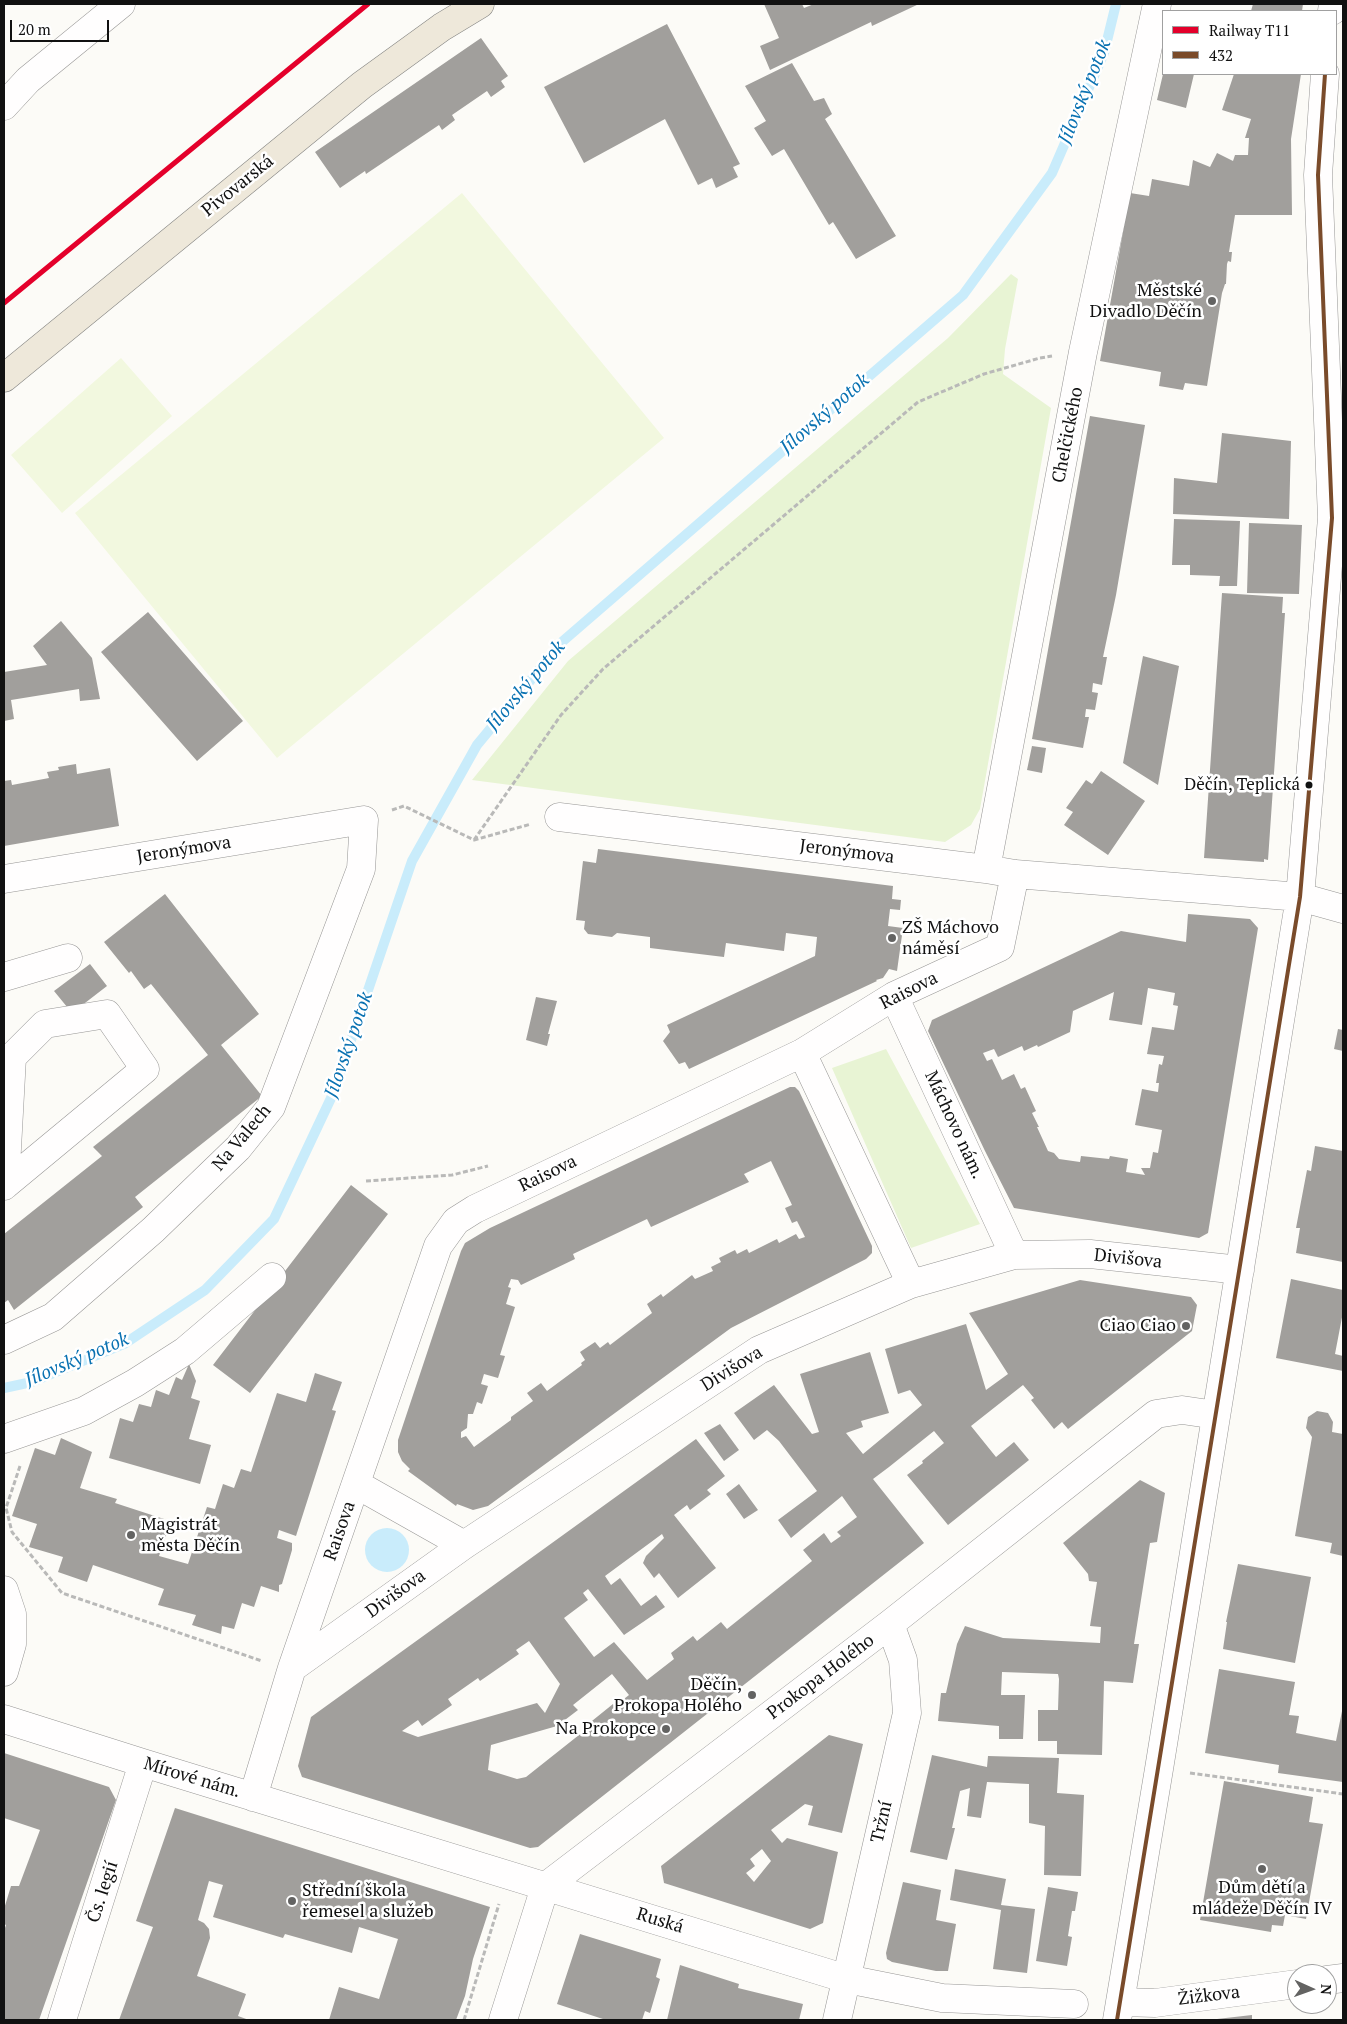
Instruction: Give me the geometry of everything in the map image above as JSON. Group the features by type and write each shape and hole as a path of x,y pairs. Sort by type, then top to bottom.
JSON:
{"main road":[{"name":"Pivovarská","path":"4,378 362,85 442,27 480,4"}],"street":[{"path":"4,106 28,80 122,4"},
{"name":"Chelčického","path":"986,869 1084,352 1157,4"},
{"path":"1119,2011 1300,898 1332,518 1318,175 1325,75"},
{"name":"Jeronýmova","path":"559,817 1015,874 1300,898 1343,909"},
{"name":"Jeronýmova","path":"4,879 364,820"},
{"name":"Na Valech","path":"4,1340 54,1317 146,1237 238,1148 271,1107 361,869 364,820"},
{"name":"Raisova","path":"292,1668 438,1246 456,1221 475,1209 802,1053 894,996 1000,947 1015,874"},
{"path":"4,977 68,958"},
{"name":"Máchovo nám.","path":"894,996 1014,1254"},
{"path":"107,1014 145,1069 4,1186 12,1057 45,1024 107,1014"},
{"path":"802,1053 911,1284"},
{"name":"Divišova","path":"292,1668 464,1545 759,1350 911,1284 1014,1254 1090,1254 1240,1270"},
{"path":"4,1439 84,1411 134,1383 185,1351 272,1277"},
{"name":"Prokopa Holého","path":"545,1887 890,1624 1156,1414 1182,1410 1216,1415"},
{"path":"356,1484 464,1545"},
{"path":"4,1590 12,1614 12,1644 4,1672"},
{"name":"Tržní","path":"837,2020 907,1713 903,1660 890,1624"},
{"name":"Mírové nám.","path":"4,1719 253,1797 292,1668"},
{"name":"Čs. legií","path":"62,2020 143,1763"},
{"name":"Ruská","path":"253,1797 847,1979 942,1998 1074,2004"},
{"path":"503,2020 545,1887"},
{"name":"Žižkova","path":"1119,2011 1155,2003 1287,1985"}],"path":[{"path":"474,840 561,715 603,669 918,402 984,374 1040,358 1084,352"},
{"path":"404,806 474,840 559,817"},
{"path":"1159,1770 1343,1794"}],"green space":[{"path":"462,193 664,438 277,758 75,513"},
{"path":"1011,274 1018,279 1005,349 1003,374 1051,408 980,809 971,825 945,842 472,780 568,661 948,338"},
{"path":"121,358 172,416 62,513 11,455"},
{"path":"886,1049 980,1224 911,1248 832,1068"}],"water":[{"path":"391,1528 403,1534 408,1541 408,1559 403,1566 396,1571 383,1572 375,1569 368,1562 365,1546 368,1538 375,1531"}],"building":[{"path":"764,4 802,4 804,8 814,4 919,4 872,26 871,22 770,70 760,46 779,38"},
{"path":"1253,4 1303,4 1302,10 1251,10"},
{"path":"667,24 740,164 733,167 738,177 716,188 712,178 698,185 665,119 584,163 544,87"},
{"path":"481,38 508,76 501,81 505,87 491,97 487,91 452,115 455,120 442,130 439,125 366,174 365,171 340,188 315,152"},
{"path":"792,63 814,101 824,98 832,114 825,119 896,236 856,259 833,222 829,225 784,149 772,156 754,128 766,121 745,86"},
{"path":"1163,75 1194,75 1186,108 1157,100"},
{"path":"1234,75 1301,75 1291,139 1292,215 1235,215 1229,252 1232,252 1231,262 1228,261 1227,264 1226,284 1222,293 1207,386 1185,383 1183,390 1159,386 1161,372 1100,361 1130,193 1149,196 1152,179 1189,186 1193,160 1210,167 1217,153 1233,161 1235,155 1248,155 1249,138 1245,138 1251,119 1222,110"},
{"path":"1090,416 1145,425 1116,595 1103,657 1107,657 1102,685 1093,683 1092,692 1098,693 1095,710 1086,709 1085,717 1089,717 1083,748 1032,739"},
{"path":"1222,433 1291,441 1289,519 1173,514 1174,478 1217,483"},
{"path":"1174,519 1240,521 1237,586 1219,586 1220,576 1190,575 1190,565 1172,565"},
{"path":"1249,523 1302,525 1299,594 1247,593"},
{"path":"1222,593 1283,597 1282,613 1285,613 1268,860 1264,859 1264,862 1204,858"},
{"path":"148,612 243,721 197,761 101,652"},
{"path":"61,621 92,658 100,699 80,701 79,689 11,700 14,719 4,721 4,672 47,665 33,646"},
{"path":"1143,656 1179,666 1158,785 1123,763"},
{"path":"1032,746 1046,748 1042,773 1027,770"},
{"path":"76,764 77,774 110,768 119,826 4,846 4,781 11,780 12,785 49,778 47,772 59,770 58,767"},
{"path":"1101,771 1145,801 1108,855 1064,825 1073,812 1066,808 1086,780 1092,784"},
{"path":"598,849 893,886 892,899 901,900 900,910 890,909 888,926 903,928 897,971 889,969 883,978 877,981 689,1069 685,1062 679,1064 663,1041 670,1032 667,1025 815,956 817,937 786,933 784,951 726,943 724,957 650,948 650,937 617,933 612,937 588,934 584,929 585,921 576,920 583,861 596,863"},
{"path":"165,894 259,1014 221,1045 262,1096 135,1197 143,1207 14,1310 8,1300 4,1303 4,1234 102,1156 93,1147 208,1055 151,984 144,989 131,971 129,973 104,942"},
{"path":"1188,914 1250,919 1258,928 1208,1233 1199,1238 1014,1208 928,1031 932,1020 1121,931 1186,942","holes":["1148,988 1175,993 1173,1005 1178,1006 1174,1030 1152,1027 1147,1054 1164,1056 1162,1065 1159,1064 1156,1083 1159,1083 1158,1092 1142,1089 1135,1125 1162,1130 1158,1153 1153,1152 1150,1168 1141,1168 1145,1175 1126,1172 1128,1159 1110,1156 1109,1159 1081,1156 1080,1162 1059,1159 1054,1153 1048,1151 1037,1127 1039,1127 1032,1113 1036,1111 1025,1087 1021,1089 1014,1074 1002,1080 992,1059 987,1061 983,1053 994,1049 998,1057 1022,1046 1024,1051 1037,1045 1038,1047 1070,1032 1073,1011 1114,992 1109,1020 1142,1025"]},
{"path":"90,964 107,986 72,1013 54,991"},
{"path":"536,997 557,1001 548,1034 550,1034 547,1046 526,1040"},
{"path":"1338,1029 1343,1030 1343,1051 1334,1049"},
{"path":"790,1087 795,1087 799,1091 872,1246 872,1253 866,1259 731,1328 488,1506 473,1510 457,1504 456,1506 408,1471 410,1469 402,1461 398,1452 398,1440 461,1251 465,1243 490,1228","holes":["771,1161 792,1205 785,1208 792,1223 797,1221 805,1237 799,1239 796,1234 779,1243 777,1239 749,1253 747,1249 737,1254 735,1250 719,1258 721,1262 711,1267 713,1271 695,1279 692,1275 663,1297 661,1294 647,1304 652,1313 610,1345 608,1342 600,1348 595,1342 580,1352 585,1360 581,1363 582,1365 547,1391 541,1383 527,1393 533,1401 474,1447 466,1436 461,1438 461,1432 467,1428 468,1414 473,1414 477,1402 482,1404 488,1386 481,1384 484,1374 498,1378 505,1356 500,1355 515,1307 506,1304 511,1288 508,1287 511,1279 518,1280 521,1285 575,1259 573,1254 647,1219 651,1227 749,1182 744,1174"]},
{"path":"1315,1146 1343,1151 1343,1262 1296,1253 1300,1228 1296,1228 1307,1170 1311,1171"},
{"path":"351,1185 388,1214 250,1393 213,1365"},
{"path":"1291,1279 1343,1290 1343,1312 1335,1354 1343,1356 1343,1371 1276,1358"},
{"path":"1080,1280 1191,1297 1197,1305 1192,1331 1068,1429 1062,1422 1054,1429 1031,1400 1034,1398 1023,1385 971,1426 996,1457 1014,1442 1029,1460 948,1525 907,1475 944,1443 934,1431 873,1479 924,1543 538,1847 530,1848 302,1777 298,1766 311,1717 696,1439 725,1476 707,1490 711,1494 690,1510 687,1505 674,1515 716,1568 678,1598 659,1573 654,1578 643,1563 646,1556 664,1538 662,1534 605,1576 611,1585 620,1578 641,1606 656,1595 665,1607 624,1635 588,1589 583,1593 588,1600 564,1618 594,1657 614,1642 647,1680 674,1659 671,1653 693,1636 697,1641 721,1622 727,1629 812,1561 803,1550 824,1533 831,1543 841,1536 837,1532 857,1517 842,1496 791,1538 778,1520 817,1491 779,1441 767,1430 754,1440 734,1413 774,1385 812,1434 819,1432 800,1374 870,1352 889,1413 861,1421 863,1427 846,1433 863,1454 922,1405 910,1390 898,1394 885,1349 966,1324 986,1390 1008,1374 969,1313","holes":["529,1641 560,1684 545,1713 537,1703 418,1737 402,1731 418,1720 422,1726 452,1705 448,1699 478,1678 480,1681 519,1654 516,1650","612,1674 629,1695 615,1706 613,1704 582,1729 584,1731 526,1777 517,1779 488,1770 491,1745 557,1726 578,1710 573,1705"]},
{"path":"189,1364 196,1381 191,1398 200,1401 189,1439 211,1445 200,1484 109,1458 120,1418 133,1422 139,1404 151,1407 156,1390 169,1395 176,1377 182,1380"},
{"path":"315,1373 342,1382 332,1410 336,1411 296,1536 279,1530 277,1538 292,1543 292,1550 282,1584 279,1585 279,1592 261,1586 254,1607 242,1603 234,1629 222,1626 221,1634 192,1625 196,1615 158,1605 164,1589 93,1565 87,1582 58,1572 63,1557 29,1547 37,1524 12,1516 35,1448 55,1455 61,1438 92,1452 80,1488 117,1499 115,1503 164,1519 163,1523 170,1525 159,1556 188,1564 207,1507 215,1509 223,1484 234,1488 241,1469 251,1472 277,1393 306,1402"},
{"path":"1317,1411 1328,1413 1333,1422 1332,1432 1343,1434 1343,1556 1330,1553 1332,1543 1295,1536 1312,1437 1306,1428 1308,1417"},
{"path":"720,1424 739,1450 724,1461 704,1433"},
{"path":"1140,1480 1165,1493 1157,1542 1150,1543 1134,1644 1139,1644 1133,1683 1104,1681 1102,1755 1057,1754 1057,1741 1038,1741 1038,1710 1058,1710 1058,1674 1002,1672 1001,1695 1025,1695 1023,1739 999,1739 999,1726 938,1721 941,1693 946,1693 957,1644 965,1626 1003,1638 1100,1643 1101,1627 1090,1626 1097,1582 1089,1581 1088,1574 1063,1543"},
{"path":"739,1484 758,1510 744,1519 726,1494"},
{"path":"1238,1564 1311,1577 1295,1663 1223,1649 1226,1622"},
{"path":"1219,1669 1295,1682 1289,1715 1299,1716 1296,1733 1336,1741 1343,1706 1343,1782 1278,1773 1279,1765 1205,1753"},
{"path":"829,1735 863,1744 842,1833 808,1825 813,1806 805,1804 771,1830 782,1843 787,1838 838,1852 823,1923 810,1929 664,1883 661,1866","holes":["762,1849 771,1861 754,1882 746,1873 755,1866 750,1859"]},
{"path":"4,1753 109,1787 116,1800 39,2020 4,2020 4,1931 6,1925 4,1924 4,1909 11,1886 19,1886 40,1830 4,1818"},
{"path":"932,1755 987,1767 988,1756 1059,1758 1057,1793 1084,1795 1081,1876 1044,1875 1045,1826 1029,1823 1029,1784 987,1782 981,1818 967,1816 970,1788 960,1791 952,1828 955,1828 947,1860 910,1852"},
{"name":"Dům dětí a mládeže Děčín IV","path":"1224,1781 1313,1797 1309,1822 1323,1824 1306,1919 1285,1915 1283,1926 1272,1925 1271,1932 1200,1920"},
{"name":"Střední škola řemesel a služeb","path":"175,1808 490,1907 473,1959 465,1996 456,2020 329,2020 339,1987 379,1999 398,1939 359,1927 352,1953 285,1934 283,1938 213,1917 223,1885 209,1881 198,1920 209,1929 210,1938 197,1976 246,1994 238,2016 249,2020 119,2020 153,1927 136,1921"},
{"path":"955,1869 1006,1879 1001,1905 1035,1909 1027,1973 993,1969 1001,1910 950,1900"},
{"path":"903,1882 941,1890 936,1920 956,1924 948,1971 936,1971 892,1962 887,1959 886,1953"},
{"path":"1048,1887 1078,1892 1075,1911 1072,1911 1068,1936 1072,1937 1067,1966 1036,1961"},
{"path":"580,1934 661,1959 656,1977 660,1979 650,2013 645,2011 642,2020 606,2020 557,2004"},
{"path":"680,1965 739,1984 738,1988 803,2004 799,2020 667,2020"},
{"path":"1252,2015 1252,2020 1217,2020 1217,2019"}],"waterway":[{"name":"Jílovský potok","path":"4,1388 32,1382 124,1344 205,1290 274,1219 332,1096 412,861 477,745 563,641 963,295 1052,173 1104,53 1116,4"}],"rail line":[{"name":"T11","path":"4,303 368,4"}],"transit line":[{"name":"432","path":"1117,2020 1300,897 1332,518 1318,175 1325,75"}],"place":[{"name":"Městské Divadlo Děčín","path":"1212,301"},
{"name":"Děčín, Teplická","path":"1309,785"},
{"name":"ZŠ Máchovo náměsí","path":"892,938"},
{"name":"Ciao Ciao","path":"1186,1326"},
{"name":"Magistrát města Děčín","path":"131,1535"},
{"name":"Děčín, Prokopa Holého","path":"752,1695"},
{"name":"Na Prokopce","path":"666,1729"},
{"name":"Dům dětí a mládeže Děčín IV","path":"1262,1869"},
{"name":"Střední škola řemesel a služeb","path":"292,1901"}]}
